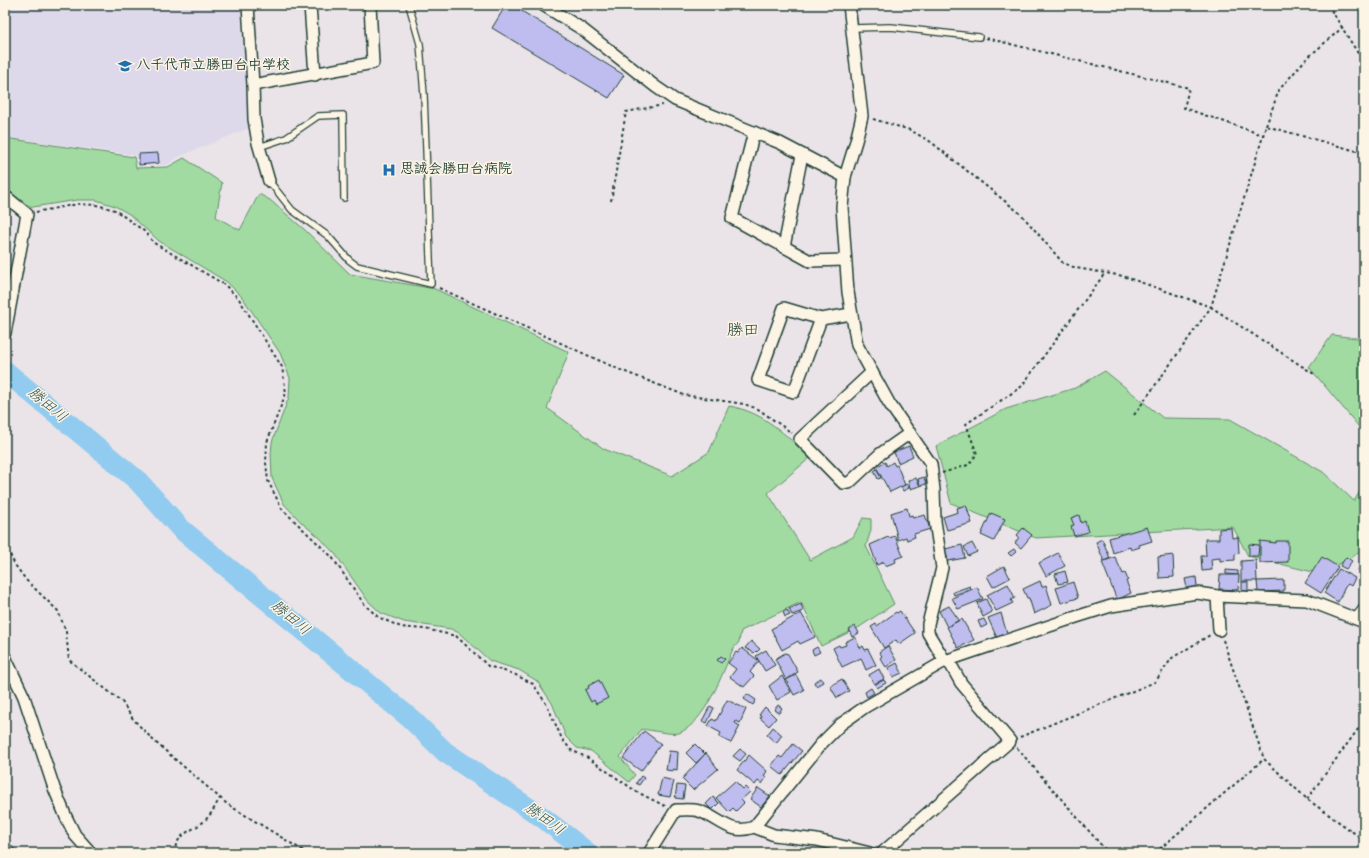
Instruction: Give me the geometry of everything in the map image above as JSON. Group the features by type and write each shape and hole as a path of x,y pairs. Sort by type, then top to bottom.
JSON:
{"street":[{"path":"248,5 254,119 259,147 269,181"},
{"path":"310,5 315,75"},
{"path":"253,85 315,75 373,63 370,5"},
{"path":"543,5 582,29 656,87 680,102 754,132 845,177"},
{"path":"849,5 862,116 856,142 845,177 842,207 850,314 857,345 889,403 931,464 935,521 942,568 928,624 928,633 945,661 951,665 961,683 1010,741 882,853"},
{"path":"754,132 732,218 810,262 845,260"},
{"path":"784,247 802,155"},
{"path":"5,196 27,214 5,333"},
{"path":"821,320 794,392 758,380 784,308 821,320 850,314"},
{"path":"872,372 800,439 843,483 849,483 880,454 910,433"},
{"path":"650,853 676,810 698,811 732,829 743,831 754,827 800,768 841,724 865,707 945,661 1111,606 1198,593 1218,596 1307,600 1359,620"},
{"path":"1218,596 1219,630"},
{"path":"5,657 24,697 54,788 66,817 75,835 91,853"},
{"path":"754,827 774,835 817,840 870,853"}],"lane":[{"path":"269,181 292,210 328,236 349,260 357,266 431,284 420,52 409,5"},
{"path":"852,28 891,27 978,36"},
{"path":"259,147 286,138 318,116 343,115 344,198"},
{"path":"1359,620 1364,605"}],"path":[{"path":"1328,5 1364,63"},
{"path":"1134,414 1211,307 1266,126 1279,90 1305,60 1342,27"},
{"path":"978,36 1189,88 1184,108 1263,136"},
{"path":"611,201 626,112 680,102"},
{"path":"862,116 910,130 931,142 1021,214 1063,263 1076,268 1140,281 1211,307 1314,374"},
{"path":"1266,126 1364,153"},
{"path":"27,214 78,204 96,205 115,210 144,231 154,242 225,285 239,299 282,367 286,393 267,442 266,463 268,481 282,509 332,557 364,604 378,617 401,627 425,629 456,636 488,666 514,674 533,684 547,705 562,739 571,750 588,758 637,792 659,804 676,810"},
{"path":"933,476 968,465 977,454 966,424 1021,387 1105,273"},
{"path":"431,284 633,375 684,395 744,404 758,409 779,422 800,439"},
{"path":"5,544 15,565 26,580 58,612 66,632 69,660 122,702 133,720 154,741 220,798 246,817 307,853"},
{"path":"1108,853 1010,741 1155,682 1172,658 1219,630 1264,760 1307,799 1364,840"},
{"path":"1307,799 1364,721"},
{"path":"1155,853 1264,760"},
{"path":"174,853 175,844 181,836 208,818 220,798"},
{"path":"1358,853 1364,845"}],"shaded area":[{"name":"八千代市立勝田台中学校","path":"5,5 240,5 249,128 178,157 167,165 137,165 136,155 5,137"}],"green space":[{"path":"5,138 134,157 136,168 168,167 184,158 222,183 216,217 240,230 259,194 270,200 305,230 350,274 435,289 569,352 547,408 604,449 672,476 709,452 729,406 753,413 773,425 810,458 768,493 810,560 853,537 863,518 871,519 871,530 866,546 894,604 858,628 821,646 801,602 741,631 739,642 733,649 712,696 697,719 689,727 679,733 666,733 642,729 620,757 635,775 629,782 591,751 577,748 566,737 552,703 537,681 519,670 490,661 459,633 451,629 404,622 381,613 368,601 336,555 284,504 272,478 272,442 289,397 290,378 280,353 242,297 227,282 159,241 129,214 115,206 96,200 77,200 33,207 24,204 5,191"},
{"path":"1332,335 1364,339 1364,433 1309,367"},
{"path":"1105,371 1163,418 1230,419 1323,472 1354,501 1364,485 1364,550 1321,574 1248,556 1233,527 1036,538 951,503 936,446 1006,409 1075,388"}],"building":[{"path":"506,5 512,5 624,75 609,98 492,28"},
{"path":"158,153 159,163 139,165 139,154"},
{"path":"909,446 913,456 898,463 894,452"},
{"path":"885,462 887,466 893,462 895,466 897,465 905,485 890,492 876,467"},
{"path":"877,469 881,478 878,479 874,471"},
{"path":"924,477 926,484 920,486 918,479"},
{"path":"916,478 920,486 910,489 908,480"},
{"path":"907,484 909,488 903,491 901,487"},
{"path":"966,505 972,523 947,530 943,517 958,512 957,508"},
{"path":"907,508 909,516 912,515 913,518 925,515 930,529 914,534 915,537 907,540 906,537 898,540 891,513"},
{"path":"991,513 1005,519 994,541 981,535"},
{"path":"1079,515 1081,523 1085,521 1088,532 1074,536 1071,526 1074,525 1071,518"},
{"path":"1147,527 1152,541 1139,545 1140,547 1131,550 1130,547 1113,553 1109,538"},
{"path":"1023,528 1032,535 1021,548 1015,543 1019,537 1017,535"},
{"path":"1231,528 1232,538 1238,537 1239,553 1235,554 1235,560 1220,561 1220,558 1211,559 1212,570 1202,571 1201,556 1206,556 1205,539 1219,539 1219,529"},
{"path":"895,536 903,556 895,559 896,562 885,566 884,562 877,565 870,545 888,537"},
{"path":"1102,539 1110,558 1104,561 1096,542"},
{"path":"1260,541 1276,543 1276,541 1288,541 1288,562 1260,563"},
{"path":"972,543 977,552 968,556 964,547"},
{"path":"1249,544 1259,545 1258,556 1249,556"},
{"path":"962,545 965,558 948,561 945,549"},
{"path":"1014,549 1016,552 1011,556 1008,553"},
{"path":"1058,553 1065,566 1046,576 1039,563"},
{"path":"1173,555 1174,577 1159,578 1158,557"},
{"path":"1115,557 1123,574 1125,573 1128,580 1126,581 1131,593 1117,600 1102,562"},
{"path":"1322,557 1338,567 1321,593 1305,583"},
{"path":"1346,557 1352,561 1346,569 1340,566"},
{"path":"1364,559 1364,575 1358,570"},
{"path":"1256,560 1257,581 1241,581 1241,561"},
{"path":"1004,566 1010,578 993,587 987,576"},
{"path":"1339,569 1355,578 1351,586 1348,584 1345,587 1338,602 1324,593"},
{"path":"1226,570 1238,571 1238,575 1226,574"},
{"path":"1065,571 1068,582 1058,584 1055,574"},
{"path":"1220,575 1239,575 1238,590 1219,589"},
{"path":"1196,577 1197,587 1187,588 1185,579"},
{"path":"1284,580 1284,591 1258,592 1257,581"},
{"path":"1040,581 1042,587 1046,585 1052,605 1034,614 1029,598 1027,598 1023,589"},
{"path":"1073,582 1078,598 1061,603 1056,588"},
{"path":"1242,582 1248,582 1248,591 1242,591"},
{"path":"1008,584 1015,598 1011,600 1013,603 996,611 987,595"},
{"path":"970,586 971,589 954,595 953,592"},
{"path":"977,587 983,599 958,609 952,598"},
{"path":"986,599 992,612 983,617 977,603"},
{"path":"801,604 803,611 792,615 789,609"},
{"path":"949,606 959,620 947,627 939,611"},
{"path":"787,610 790,615 785,617 783,612"},
{"path":"900,611 915,633 899,644 896,640 884,648 871,627 876,624 877,626 896,612 897,613"},
{"path":"801,613 815,637 800,644 798,641 782,650 771,629"},
{"path":"1001,613 1007,634 997,638 988,618"},
{"path":"962,619 974,640 958,648 947,627"},
{"path":"984,619 987,625 981,628 978,621"},
{"path":"855,626 859,633 852,637 849,630"},
{"path":"855,637 860,648 863,646 865,650 868,649 876,665 866,670 861,658 842,667 833,648 839,645 840,647 846,645 845,642"},
{"path":"751,641 760,649 757,652 756,651 754,653 745,648"},
{"path":"888,646 896,660 886,667 880,658 882,656 879,652"},
{"path":"817,647 820,652 814,655 812,650"},
{"path":"742,648 759,661 750,672 754,676 744,687 730,677 736,669 728,663 736,652 738,653"},
{"path":"766,650 775,665 765,671 756,656"},
{"path":"785,653 788,654 798,672 786,680 775,659"},
{"path":"721,656 725,659 721,663 717,660"},
{"path":"897,663 902,673 893,677 888,668"},
{"path":"879,669 884,679 874,684 869,675"},
{"path":"796,675 804,690 794,695 786,680"},
{"path":"782,676 791,692 777,700 769,686"},
{"path":"821,678 823,682 816,686 814,682"},
{"path":"842,679 849,691 837,698 830,686"},
{"path":"599,680 608,698 596,704 594,700 591,702 585,690 589,688 588,686"},
{"path":"884,680 886,683 877,688 875,684"},
{"path":"871,688 874,693 867,697 865,692"},
{"path":"747,694 756,700 753,705 744,699"},
{"path":"727,700 746,709 740,723 736,721 735,723 740,726 731,743 719,737 721,733 708,726 712,719 716,721"},
{"path":"778,705 782,708 779,713 774,710"},
{"path":"710,706 714,708 707,723 702,721"},
{"path":"765,707 776,718 769,726 760,718 761,716 759,715"},
{"path":"773,727 782,735 776,743 767,735"},
{"path":"644,731 661,744 641,771 623,758"},
{"path":"695,744 705,754 696,763 686,753"},
{"path":"793,744 802,751 782,775 771,766 779,756 782,758"},
{"path":"740,749 746,754 740,761 733,756"},
{"path":"669,751 678,752 677,770 666,770"},
{"path":"706,753 718,769 693,790 682,779"},
{"path":"749,755 767,771 764,776 766,778 762,784 758,781 755,785 737,770"},
{"path":"641,776 644,778 639,785 636,783"},
{"path":"662,778 674,781 670,797 658,795"},
{"path":"735,781 743,789 745,787 750,792 741,800 744,803 736,811 733,808 729,812 716,798"},
{"path":"677,785 685,786 683,799 675,798"},
{"path":"758,788 770,796 761,807 750,799"},
{"path":"713,797 719,803 712,810 706,804"},
{"path":"8,842 18,853 5,853 5,844"}],"waterway":[{"name":"勝田川","path":"5,371 138,481 181,529 411,719 445,752 542,817 588,853"}],"place":[{"name":"八千代市立勝田台中学校","path":"125,66"},
{"name":"思誠会勝田台病院","path":"389,170"}],"district":[{"name":"勝田","path":"743,332"}]}
